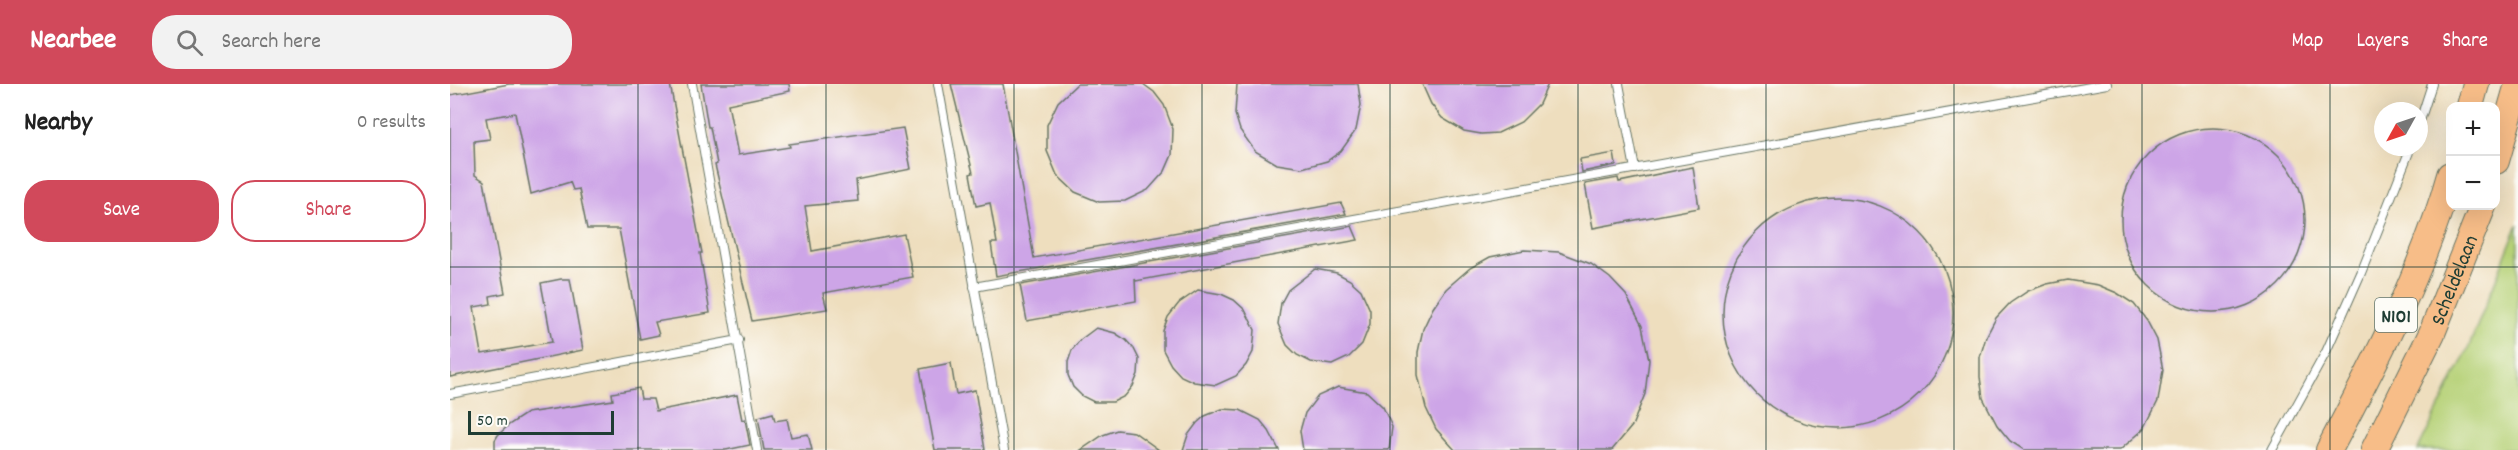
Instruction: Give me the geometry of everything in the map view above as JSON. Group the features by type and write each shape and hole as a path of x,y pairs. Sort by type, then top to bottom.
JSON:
{"main road":[{"path":"2471,102 2476,84"},
{"path":"2497,156 2518,84"},
{"name":"Scheldelaan","path":"2329,450 2395,318 2446,192"},
{"name":"Scheldelaan","path":"2374,450 2432,333 2481,210"}],"lane":[{"path":"692,84 757,450"},
{"path":"938,84 1004,450"},
{"path":"1619,84 1635,169"},
{"path":"974,287 2107,84"},
{"path":"2426,102 2432,84"},
{"path":"2272,450 2326,352 2370,253 2408,156"},
{"path":"450,394 739,340"}],"green space":[{"path":"2518,224 2518,450 2418,450 2468,349"}],"building":[{"path":"509,84 670,84 702,253 700,253 710,313 655,322 659,335 640,339 619,229 587,229 579,189 573,190 570,182 531,194 515,113 486,118 490,139 474,141 475,175 484,181 505,293 490,296 491,304 474,307 482,354 552,342 541,283 561,279 570,279 583,350 450,377 450,95"},
{"path":"701,84 789,84 790,91 728,104 738,155 790,147 789,144 903,128 911,169 856,180 858,201 805,206 812,251 904,234 913,277 823,293 827,309 752,321 715,165 717,164"},
{"path":"951,84 1003,84 1034,258 1341,203 1346,214 996,276 991,243 997,243 990,203 976,206 970,174 973,173"},
{"path":"1077,84 1143,84 1154,92 1164,105 1173,129 1172,155 1165,171 1148,190 1125,201 1099,202 1075,192 1057,175 1047,151 1047,125 1058,102"},
{"path":"1237,84 1358,84 1361,105 1356,130 1341,151 1327,161 1302,168 1277,164 1255,151 1240,130 1235,114"},
{"path":"1422,84 1548,84 1539,104 1521,122 1498,133 1481,134 1464,131 1442,118 1431,104"},
{"path":"2213,128 2248,135 2278,155 2298,185 2305,220 2298,255 2278,285 2248,305 2213,312 2178,305 2148,285 2128,255 2121,220 2128,185 2148,155 2178,135"},
{"path":"1614,153 1616,165 1582,172 1580,159"},
{"path":"1693,167 1699,208 1593,228 1585,184 1618,178 1619,182"},
{"path":"1838,198 1860,200 1882,207 1902,217 1927,240 1934,249 1948,280 1953,313 1951,335 1944,357 1934,377 1911,402 1902,409 1871,423 1838,428 1816,426 1794,419 1774,409 1749,386 1742,377 1728,346 1723,313 1725,291 1732,269 1742,249 1765,224 1774,217 1805,203"},
{"path":"1352,226 1358,240 1136,281 1135,279 1136,301 1027,321 1020,285"},
{"path":"1524,250 1559,252 1591,264 1610,278 1626,295 1642,326 1649,360 1645,394 1632,426 1612,450 1455,450 1436,429 1426,408 1418,375 1418,352 1423,329 1433,308 1446,289 1470,268 1490,257"},
{"path":"1315,269 1337,273 1350,280 1361,290 1370,310 1370,324 1362,344 1349,357 1332,365 1311,362 1297,355 1287,345 1278,324 1281,303 1288,290"},
{"path":"2068,280 2098,285 2134,304 2147,321 2157,340 2163,370 2158,401 2144,429 2120,450 2024,450 2010,441 1997,425 1983,398 1980,357 1986,337 1996,318 2010,303 2028,291"},
{"path":"1198,290 1221,294 1234,300 1245,310 1255,330 1253,352 1246,365 1236,376 1216,385 1194,382 1181,376 1171,365 1163,350 1163,331 1168,317 1179,303"},
{"path":"1096,328 1115,333 1126,340 1139,359 1138,374 1133,386 1125,396 1113,402 1094,402 1082,396 1073,387 1068,375 1068,362 1072,350 1080,340"},
{"path":"951,363 956,394 975,390 985,450 935,450 920,369"},
{"path":"1338,387 1367,392 1383,407 1392,427 1389,450 1303,450 1300,431 1305,413 1318,396"},
{"path":"639,388 641,399 653,399 656,411 737,395 750,445 726,450 495,450 495,440 498,435 527,413 613,400 612,393"},
{"path":"1222,409 1240,410 1260,420 1279,450 1183,450 1188,435 1197,423 1205,416"},
{"path":"773,413 775,421 787,419 791,437 808,434 812,450 764,450 758,417"},
{"path":"1117,430 1134,432 1159,450 1081,450 1103,435"}]}
